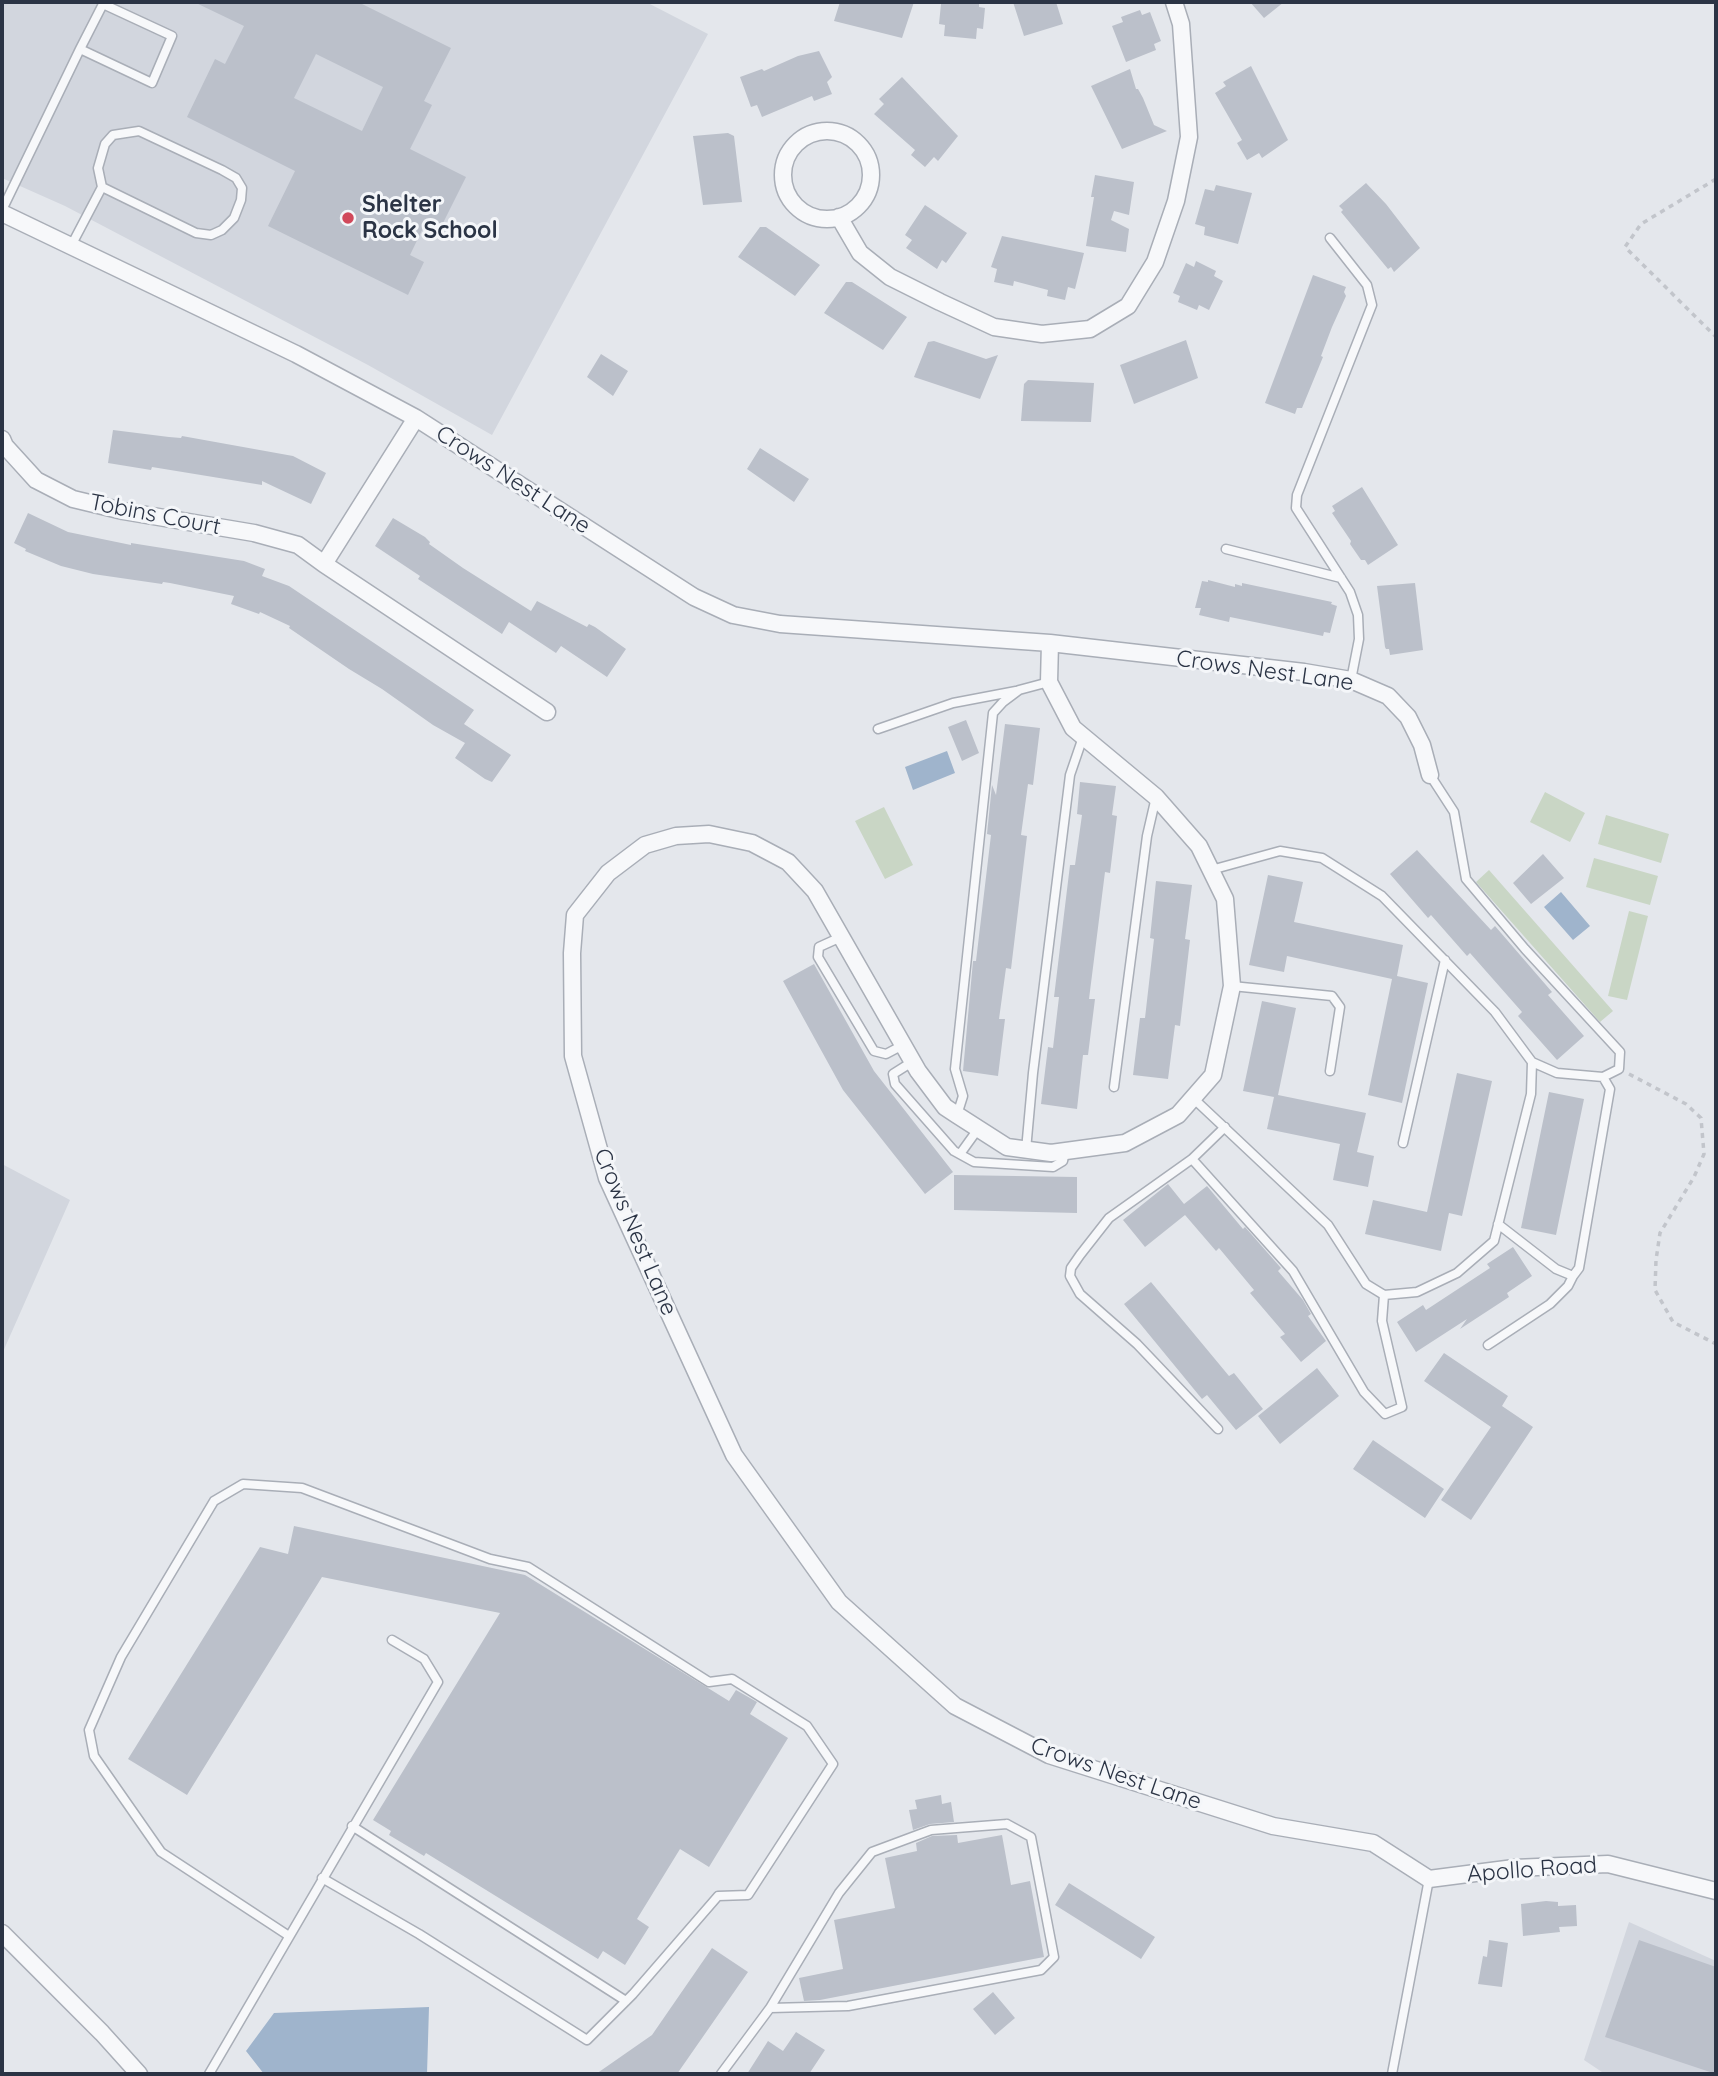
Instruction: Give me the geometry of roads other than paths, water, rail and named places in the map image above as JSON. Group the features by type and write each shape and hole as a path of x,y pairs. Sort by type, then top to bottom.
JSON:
{"street":[{"path":"839,217 860,253 890,276 994,327 1042,334 1090,329 1128,306 1155,262 1176,201 1189,137 1181,24 1174,2"},
{"path":"818,131 841,133 851,137 869,160 872,176 868,193 859,206 839,217 826,219 803,212 791,201 784,184 783,169 786,157 803,137 818,131"},
{"name":"Crows Nest Lane","path":"2,212 296,354 416,418 694,597 733,615 780,624 1050,643 1304,672 1351,680 1388,696 1408,717 1422,745 1430,775"},
{"path":"324,564 416,418"},
{"name":"Tobins Court","path":"2,439 5,446 36,480 73,499 123,512 254,533 298,545 547,712"},
{"name":"Crows Nest Lane","path":"1050,643 1049,682 1073,728 1156,797 1199,846 1225,900 1232,986 1213,1075 1178,1115 1125,1143 1051,1153 1007,1147 945,1107 912,1062 815,891 788,863 752,843 709,834 676,836 645,845 608,873 575,915 572,953 573,1056 607,1178 733,1455 839,1602 955,1706 1049,1755 1273,1826 1373,1843 1429,1879"},
{"name":"Apollo Road","path":"1429,1879 1514,1868 1608,1864 1716,1891"},
{"path":"2,1933 139,2074"}],"lane":[{"path":"2,212 80,49 103,4 172,36 152,83 80,49"},
{"path":"71,246 102,187 99,168 105,144 113,135 125,131 139,131 222,170 236,178 242,188 241,200 234,218 222,230 211,235 196,233 102,187"},
{"path":"1330,238 1367,285 1372,305 1297,495 1296,508 1350,592 1358,615 1359,639 1351,680"},
{"path":"1226,549 1341,578"},
{"path":"878,729 953,703 1049,682"},
{"path":"957,1115 963,1096 955,1069 993,713 1019,690"},
{"path":"1026,1150 1070,775 1083,737"},
{"path":"1211,870 1280,851 1322,858 1382,896 1495,1012 1532,1062 1557,1073 1604,1077 1619,1069 1620,1052 1466,879 1454,812 1430,775"},
{"path":"1114,1087 1147,836 1156,797"},
{"path":"841,937 819,947 818,957 874,1051 886,1054 902,1045"},
{"path":"1403,1143 1445,960"},
{"path":"1232,986 1332,996 1340,1007 1330,1071"},
{"path":"912,1062 893,1074 895,1084 954,1151 974,1162 1053,1167 1063,1161 1065,1151"},
{"path":"1194,1097 1328,1226 1366,1284 1384,1295 1417,1292 1457,1273 1494,1241 1531,1094 1532,1062"},
{"path":"1488,1345 1549,1304 1568,1286 1578,1268 1610,1089 1604,1077"},
{"path":"1218,1429 1137,1344 1080,1294 1070,1276 1076,1261 1109,1218 1192,1159 1225,1127"},
{"path":"960,1154 978,1129"},
{"path":"1192,1159 1293,1271 1364,1392 1385,1414 1402,1407 1382,1321 1384,1295"},
{"path":"1498,1224 1556,1269 1573,1276"},
{"path":"289,1936 161,1852 94,1756 89,1730 121,1657 214,1501 243,1484 302,1488 490,1559 528,1567 709,1682 732,1679 807,1726 833,1764 748,1895 718,1896 626,2001 587,2040 430,1940 322,1878"},
{"path":"209,2074 438,1682 424,1660 392,1640"},
{"path":"720,2074 770,2008 839,1893 872,1852 931,1830 1007,1824 1031,1837 1054,1957 1041,1970 848,2006 770,2008"},
{"path":"352,1826 626,2001"},
{"path":"1392,2074 1429,1879"}],"water":[{"path":"947,751 955,773 913,790 905,767"},
{"path":"1561,892 1590,926 1573,940 1544,907"},
{"path":"429,2007 427,2074 264,2074 246,2051 274,2013"}],"place":[{"name":"Shelter Rock School","path":"348,218"}]}
